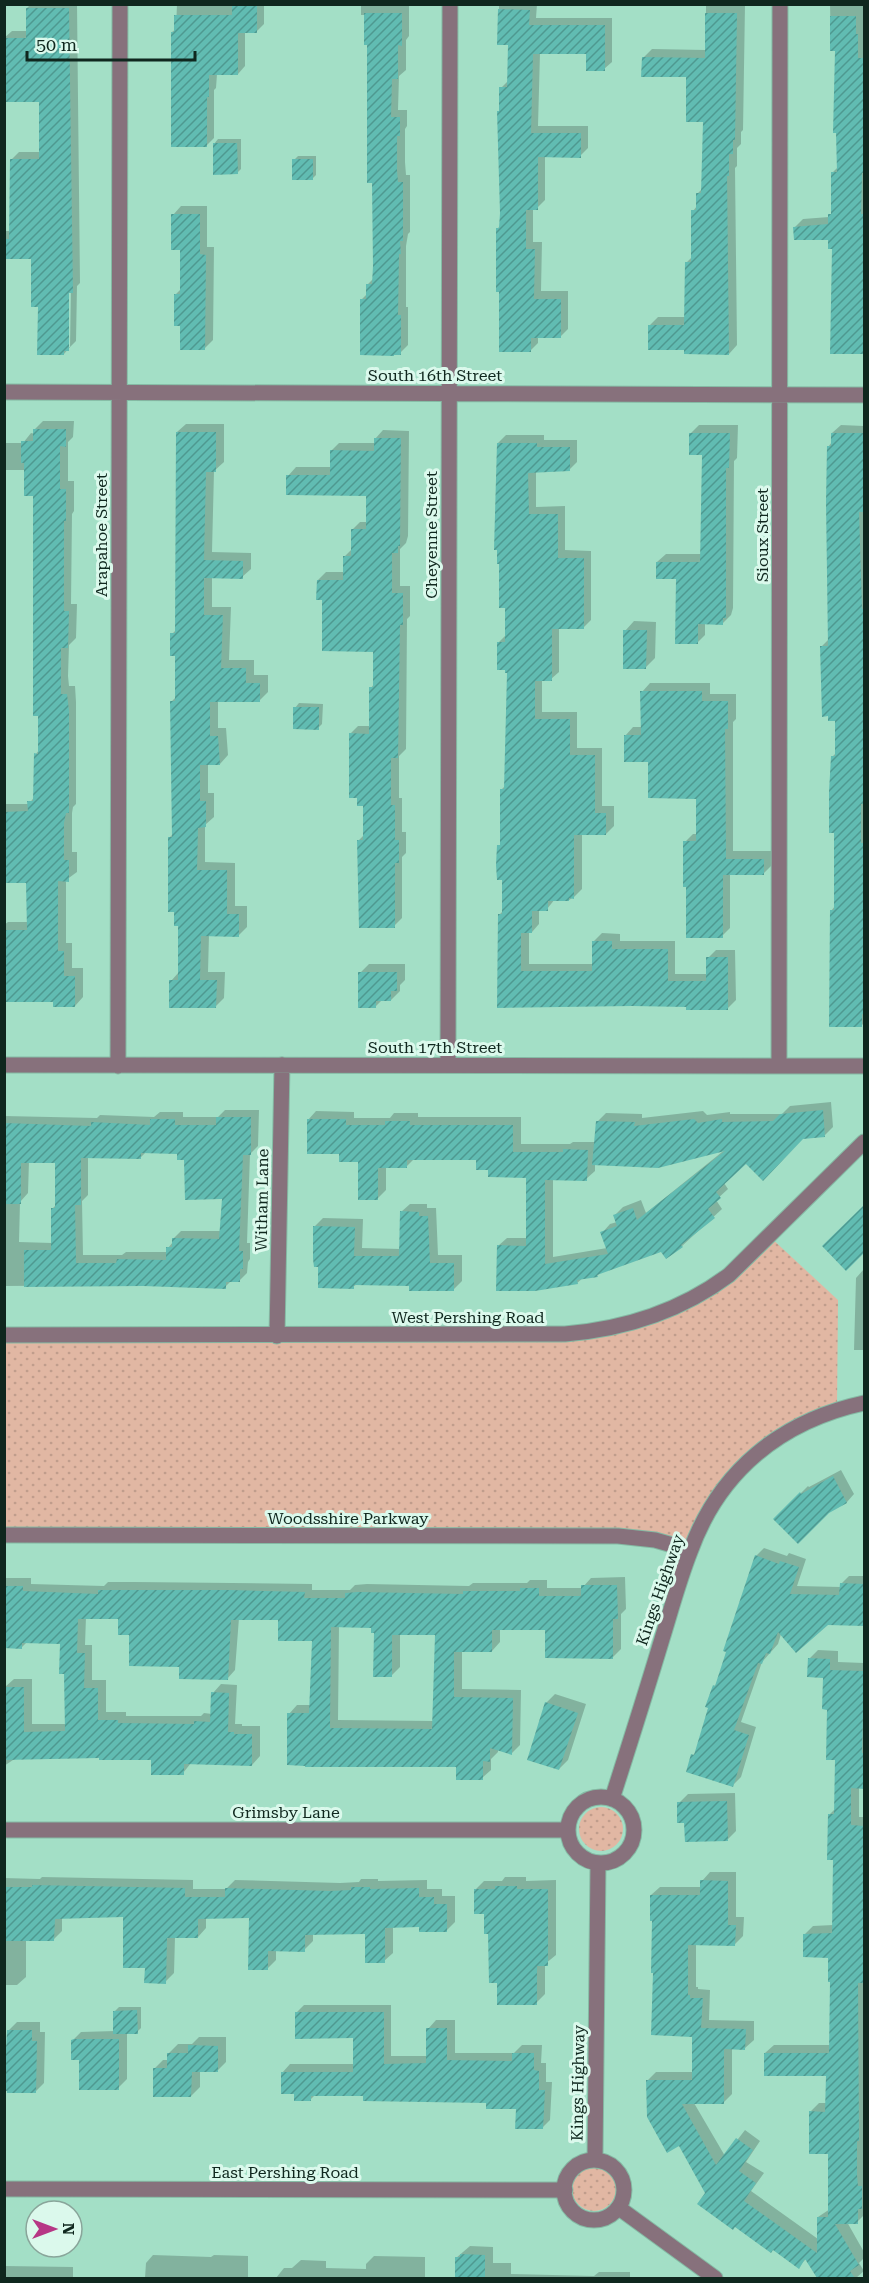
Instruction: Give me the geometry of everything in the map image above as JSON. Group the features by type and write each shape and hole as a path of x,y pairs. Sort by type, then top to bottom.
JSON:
{"street":[{"name":"Arapahoe Street","path":"117,1066 120,4"},
{"name":"Cheyenne Street","path":"448,1065 450,4"},
{"name":"Sioux Street","path":"779,1066 780,4"},
{"name":"South 16th Street","path":"4,392 864,395"},
{"name":"South 17th Street","path":"4,1065 864,1066"},
{"name":"Witham Lane","path":"277,1336 282,1065"},
{"name":"West Pershing Road","path":"4,1335 565,1334 602,1330 642,1320 692,1299 729,1275 864,1142"},
{"name":"Kings Highway","path":"612,1799 690,1550 705,1520 728,1484 766,1445 806,1422 833,1411 864,1403"},
{"name":"Woodsshire Parkway","path":"4,1535 618,1536 655,1540 690,1550"},
{"path":"597,1797 612,1799 621,1804 630,1814 634,1826 634,1837 630,1847 612,1862 598,1864 590,1862 573,1848 568,1830 572,1814 585,1801 597,1797"},
{"name":"Grimsby Lane","path":"4,1830 568,1830"},
{"name":"Kings Highway","path":"595,2159 598,1864"},
{"path":"595,2159 613,2165 621,2175 624,2196 619,2208 605,2218 593,2220 574,2213 568,2206 565,2190 568,2174 573,2168 580,2163 595,2159"},
{"name":"East Pershing Road","path":"4,2189 565,2190"},
{"path":"619,2208 715,2278"}],"shaded area":[{"path":"769,1236 838,1300 837,1410 745,1464 690,1550 673,1544 5,1535 5,1335 565,1334 692,1299"},
{"path":"601,1807 616,1814 623,1829 616,1844 601,1851 586,1844 579,1829 586,1814"},
{"path":"594,2167 609,2174 616,2189 609,2204 594,2211 579,2204 572,2189 579,2174"}],"building":[{"path":"232,5 257,5 257,33 238,33 238,75 209,75 207,147 171,147 171,32 174,32 174,15 232,15"},
{"path":"26,8 69,8 73,293 69,293 69,351 64,351 64,355 37,355 38,307 31,307 31,259 4,259 4,239 9,239 10,159 39,159 39,102 4,102 4,38 26,38"},
{"path":"498,9 530,10 529,25 605,25 605,71 586,71 586,54 533,54 531,133 581,133 581,158 538,157 538,210 526,210 526,249 535,249 534,299 561,299 561,338 531,338 531,352 499,352 499,292 496,292 496,228 499,228 500,213 497,111 499,111 499,87 507,87 508,45 497,45"},
{"path":"364,13 402,13 402,46 398,45 398,79 392,79 391,117 400,117 400,136 397,136 397,171 398,182 403,182 403,241 400,241 401,254 399,254 398,315 401,315 401,355 394,356 360,355 360,299 366,299 366,284 372,284 373,266 372,183 367,183 367,45 364,45"},
{"path":"705,13 737,13 735,140 733,140 733,154 729,154 729,176 727,176 729,355 684,354 684,350 648,350 648,325 684,325 685,262 691,262 691,210 696,210 696,193 701,193 703,122 686,122 686,77 641,77 642,57 705,58"},
{"path":"830,16 856,16 858,58 864,58 864,173 862,173 861,214 864,214 864,354 830,354 832,249 828,249 828,240 794,240 793,227 828,224 828,214 831,214 831,172 837,172 836,133 833,133 835,51 830,51"},
{"path":"213,143 237,143 238,174 213,175"},
{"path":"292,159 313,159 313,180 292,180"},
{"path":"171,214 200,214 200,254 206,255 205,350 180,350 180,326 174,326 174,294 180,294 180,250 171,250"},
{"path":"33,429 66,429 66,447 60,446 60,489 66,489 64,611 69,611 68,648 61,648 61,694 67,694 69,711 69,813 66,813 64,823 64,860 69,860 69,882 58,881 58,951 64,951 64,976 75,976 75,1007 53,1007 53,1002 4,1002 4,930 27,930 26,883 5,883 4,812 28,811 27,801 33,801 34,753 38,754 38,716 33,716 33,496 24,496 24,463 21,463 21,441 33,441"},
{"path":"176,432 216,432 216,472 206,472 204,560 243,561 243,579 204,578 204,615 223,615 221,668 246,668 246,683 260,683 260,702 210,702 210,736 218,736 220,765 200,765 200,801 206,801 206,827 198,828 197,870 227,870 227,914 239,914 239,937 201,936 200,980 217,980 216,1008 169,1008 169,980 178,980 178,926 174,926 174,912 168,912 168,837 172,837 170,701 175,701 175,656 170,656 170,633 175,633"},
{"path":"689,433 730,433 729,468 726,468 726,618 723,618 723,625 698,624 698,644 675,644 676,579 656,579 656,562 700,562 702,455 689,455"},
{"path":"831,433 864,433 864,512 859,512 862,609 864,609 864,804 861,804 861,843 864,843 864,1014 862,1014 862,1027 829,1027 830,910 834,910 834,833 829,833 829,792 831,756 835,756 835,721 828,721 828,716 822,717 820,646 828,646 826,502 827,446 831,446"},
{"path":"374,438 401,438 400,546 398,546 398,553 392,553 392,593 403,593 403,625 400,625 398,758 391,758 391,805 395,805 395,840 399,840 399,863 395,863 395,928 359,928 357,840 363,840 363,806 357,806 357,798 349,798 349,733 369,734 369,687 373,687 373,652 322,651 322,600 316,600 317,580 343,580 343,556 351,556 351,529 366,529 366,496 286,495 286,475 330,475 330,450 374,451"},
{"path":"497,443 537,443 537,447 570,447 570,471 528,473 529,514 558,514 558,558 584,558 584,629 552,629 552,681 535,681 535,719 570,719 570,755 595,755 595,813 606,813 606,835 574,835 574,899 548,901 548,911 532,911 532,933 521,933 521,971 592,971 592,941 612,941 612,949 668,949 668,981 706,981 706,957 728,957 728,1010 632,1006 497,1008 498,914 502,914 502,880 497,880 496,865 497,845 500,845 500,789 504,789 507,673 505,670 497,670 497,642 505,642 505,608 499,608 499,564 497,564 497,550 494,550"},
{"path":"623,630 647,630 646,669 623,669"},
{"path":"640,691 702,691 702,701 728,701 728,729 725,729 726,859 764,859 764,875 723,875 723,938 686,938 683,841 696,841 696,799 648,798 648,762 624,762 624,735 641,735"},
{"path":"293,707 319,707 319,730 293,729"},
{"path":"358,972 397,972 397,991 391,991 391,1001 376,1001 376,1008 358,1008"},
{"path":"823,1110 825,1137 803,1139 763,1181 746,1164 716,1192 721,1198 708,1209 715,1218 666,1259 661,1252 597,1275 598,1277 577,1280 578,1284 535,1291 496,1291 497,1245 526,1246 526,1178 488,1177 488,1170 476,1170 476,1160 407,1160 407,1168 378,1168 378,1200 358,1200 358,1162 339,1162 339,1154 307,1154 307,1119 346,1119 346,1125 385,1125 385,1121 410,1121 410,1125 513,1125 513,1152 588,1150 587,1181 545,1180 545,1264 608,1254 600,1232 617,1226 613,1215 633,1208 637,1220 725,1151 658,1168 592,1165 596,1121 635,1122 634,1126 694,1119 698,1123 722,1119 722,1122 773,1121 780,1114"},
{"path":"216,1117 251,1117 251,1155 243,1155 239,1251 243,1251 243,1269 240,1269 240,1282 226,1282 226,1289 143,1286 24,1287 24,1250 51,1250 51,1208 55,1208 55,1163 21,1163 21,1204 4,1204 4,1123 91,1126 91,1122 150,1125 150,1119 175,1119 175,1125 216,1125","holes":["141,1153 177,1154 177,1160 184,1160 185,1200 222,1199 219,1239 172,1238 172,1247 166,1247 166,1260 117,1259 116,1263 76,1263 75,1205 81,1205 81,1158 141,1159"]},
{"path":"864,1205 864,1253 846,1271 822,1246"},
{"path":"400,1211 419,1212 419,1216 428,1216 430,1263 454,1263 454,1291 409,1291 409,1286 354,1285 354,1289 318,1288 318,1267 314,1267 313,1259 313,1226 355,1227 354,1256 399,1256"},
{"path":"833,1476 847,1503 829,1513 798,1544 773,1519 800,1492 801,1494"},
{"path":"755,1555 779,1564 780,1561 799,1567 790,1594 839,1595 840,1583 864,1584 864,1626 828,1625 796,1653 778,1632 770,1654 766,1653 762,1664 758,1663 734,1730 749,1735 733,1787 686,1772 691,1754 694,1755 708,1708 705,1707 713,1685 715,1686 726,1652 723,1651"},
{"path":"581,1585 617,1585 618,1619 613,1619 613,1659 545,1658 545,1630 492,1630 492,1652 454,1652 454,1697 513,1698 512,1755 490,1748 490,1762 483,1761 483,1780 456,1780 456,1767 287,1765 287,1713 309,1713 312,1641 278,1641 278,1620 231,1620 228,1680 179,1679 179,1667 129,1666 129,1635 118,1635 118,1619 78,1619 77,1653 85,1653 84,1688 98,1688 98,1720 118,1720 118,1723 194,1724 194,1721 210,1722 211,1692 229,1693 228,1732 252,1734 252,1766 184,1764 184,1775 151,1775 151,1760 99,1760 99,1758 4,1760 4,1687 24,1687 24,1732 65,1731 64,1674 59,1674 60,1644 22,1643 22,1649 4,1648 4,1586 23,1586 23,1591 98,1594 98,1590 305,1592 304,1598 345,1598 345,1593 358,1592 463,1594 463,1591 520,1591 520,1588 539,1588 539,1596 581,1596","holes":["331,1627 371,1628 371,1633 374,1633 373,1677 392,1677 392,1635 435,1635 432,1729 330,1728"]},
{"path":"808,1658 830,1659 830,1670 864,1671 862,1753 864,1753 864,1789 851,1788 851,1825 864,1826 863,1983 858,1983 859,2141 857,2141 857,2175 858,2186 862,2186 862,2209 858,2209 858,2224 835,2224 859,2265 850,2271 855,2278 817,2278 805,2259 799,2269 773,2250 771,2253 735,2227 733,2230 697,2204 705,2193 679,2146 667,2153 647,2117 646,2080 692,2080 692,2037 651,2035 653,1973 651,1973 650,1895 700,1895 700,1880 728,1881 728,1925 736,1925 735,1946 688,1945 688,1995 690,1998 703,1998 701,2028 746,2029 745,2050 724,2049 724,2104 682,2104 716,2165 736,2138 753,2150 739,2171 756,2183 744,2201 817,2253 817,2217 828,2217 828,2154 809,2154 809,2111 825,2112 826,2076 764,2076 764,2053 829,2053 828,1958 803,1957 803,1934 832,1933 833,1860 827,1860 828,1814 834,1814 835,1760 826,1760 827,1710 822,1709 823,1678 807,1677"},
{"path":"545,1702 578,1713 559,1770 527,1760"},
{"path":"727,1801 728,1841 685,1842 684,1823 677,1823 677,1802"},
{"path":"32,1885 185,1888 185,1897 225,1897 225,1888 330,1891 351,1890 351,1887 419,1888 419,1897 434,1897 434,1904 447,1904 447,1932 419,1932 419,1927 385,1928 385,1963 365,1963 365,1934 305,1935 305,1952 268,1951 268,1970 248,1970 249,1918 198,1919 198,1938 167,1938 166,1984 144,1983 145,1968 123,1968 123,1917 55,1919 54,1941 4,1941 4,1887 32,1887"},
{"path":"495,1886 548,1889 548,1966 537,1966 537,2005 497,2005 497,1983 489,1983 488,1934 484,1934 484,1914 474,1914 474,1889 495,1889"},
{"path":"137,2010 138,2034 113,2034 113,2011"},
{"path":"295,2012 384,2012 384,2064 426,2063 426,2028 447,2028 447,2060 512,2061 512,2053 534,2053 534,2070 539,2071 539,2090 545,2090 543,2129 515,2129 516,2109 486,2109 486,2103 363,2101 363,2096 311,2096 311,2101 294,2101 294,2094 281,2094 281,2072 353,2072 353,2038 295,2039"},
{"path":"7,2030 32,2030 32,2041 37,2041 36,2093 7,2093 4,2091"},
{"path":"119,2039 119,2090 79,2090 79,2060 71,2060 71,2040"},
{"path":"188,2045 218,2046 218,2072 192,2072 191,2097 153,2097 153,2068 167,2068 167,2053 188,2053"},
{"path":"460,2254 485,2255 485,2278 455,2278 455,2257 460,2257"}]}
